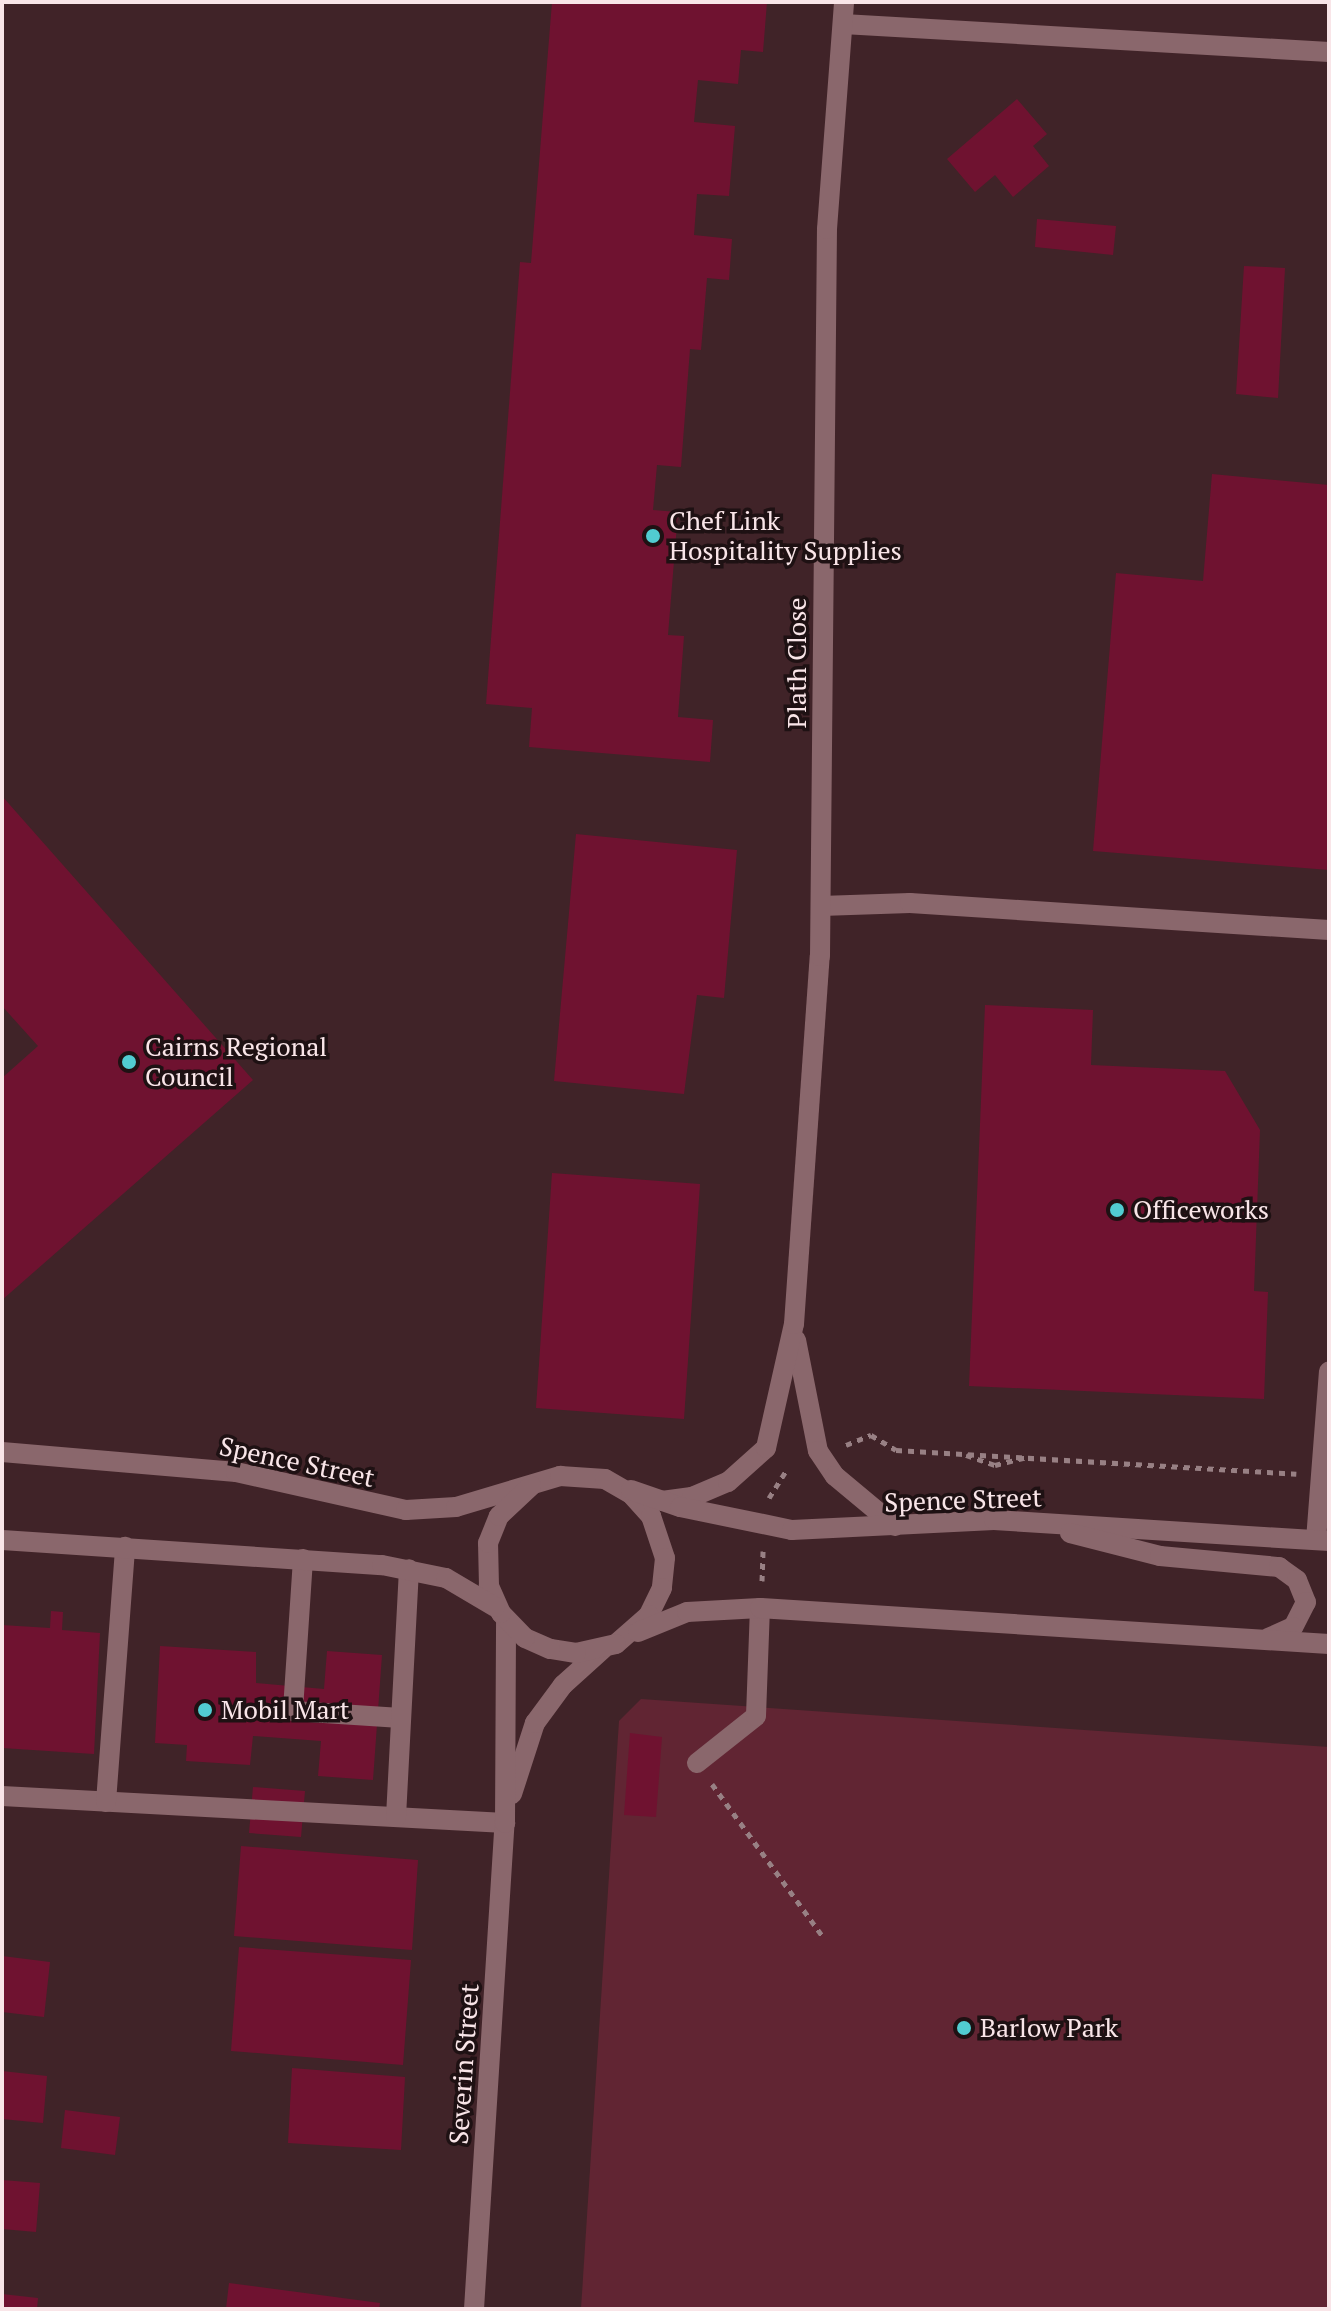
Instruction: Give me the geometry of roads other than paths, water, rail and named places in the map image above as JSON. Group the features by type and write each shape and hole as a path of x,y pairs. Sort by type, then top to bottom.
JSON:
{"street":[{"name":"Plath Close","path":"662,1501 719,1486 745,1470 766,1448 794,1324 821,906 827,229 844,2"},
{"path":"843,24 1329,52"},
{"path":"821,906 910,903 1329,930"},
{"name":"Plath Close","path":"794,1324 818,1451 835,1476 895,1526"},
{"path":"1323,1540 1329,1371"},
{"name":"Spence Street","path":"2,1452 236,1472 406,1510 456,1507 575,1474 605,1479 662,1501 792,1530 1019,1521 1323,1540"},
{"path":"605,1479 631,1494 651,1516 665,1558 662,1588 649,1615 609,1646"},
{"name":"Spence Street","path":"503,1616 489,1586 488,1543 499,1516 531,1486"},
{"path":"1019,1521 1160,1556 1279,1567 1302,1586 1305,1607 1288,1631 1254,1640"},
{"path":"2,1540 303,1559 409,1569 471,1589 525,1638 550,1649 609,1646 687,1612 760,1608 1329,1644"},
{"path":"106,1802 125,1547"},
{"path":"303,1559 293,1711 401,1718"},
{"path":"396,1817 409,1569"},
{"path":"697,1763 756,1716 760,1608"},
{"name":"Severin Street","path":"474,2309 505,1823 503,1616"},
{"name":"Severin Street","path":"505,1823 535,1723 563,1685 609,1646"},
{"path":"2,1796 505,1823"}],"place":[{"name":"Chef Link Hospitality Supplies","path":"653,536"},
{"name":"Cairns Regional Council","path":"129,1062"},
{"name":"Officeworks","path":"1117,1210"},
{"name":"Mobil Mart","path":"205,1710"},
{"name":"Barlow Park","path":"964,2028"}]}
